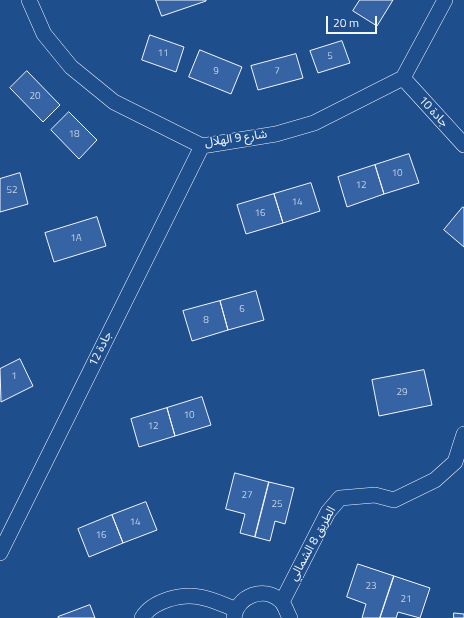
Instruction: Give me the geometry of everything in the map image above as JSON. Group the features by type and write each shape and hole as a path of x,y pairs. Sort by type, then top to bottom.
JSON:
{"street":[{"name":"شارع 9 الهلال","path":"29,0 44,34 71,67 114,102 202,146 276,134 314,123 402,78"},
{"path":"402,78 445,0"},
{"name":"جادة 10","path":"402,78 464,145"},
{"name":"جادة 12","path":"0,553 202,146"},
{"name":"الطريق 8 الشمالي","path":"282,602 328,512 340,498 375,495 394,500 436,480 455,462 464,434"},
{"path":"142,618 147,610 168,598 199,596 234,614 244,599 257,593 270,594 282,602 290,618"}],"building":[{"path":"156,0 206,0 206,1 162,16"},
{"path":"360,0 393,0 377,26 353,11"},
{"path":"150,35 184,47 176,72 142,60"},
{"path":"342,41 350,63 318,73 310,51"},
{"path":"200,50 242,67 231,94 189,77"},
{"path":"296,54 303,78 258,90 251,66"},
{"path":"27,71 60,105 43,122 10,88"},
{"path":"69,112 97,140 79,159 51,130"},
{"path":"409,154 419,183 384,194 375,165"},
{"path":"375,165 384,194 347,207 338,177"},
{"path":"20,173 28,204 0,212 0,179"},
{"path":"311,183 320,211 283,223 274,194"},
{"path":"274,194 283,223 246,234 237,205"},
{"path":"463,207 464,208 464,247 444,230"},
{"path":"97,217 106,246 54,262 45,233"},
{"path":"256,291 264,320 228,330 220,301"},
{"path":"220,301 228,330 192,341 183,311"},
{"path":"20,359 33,386 1,402 0,369"},
{"path":"424,370 432,405 379,416 372,380"},
{"path":"202,397 211,425 175,436 167,408"},
{"path":"167,408 175,436 139,447 131,419"},
{"path":"235,473 269,482 255,537 240,533 245,514 226,509"},
{"path":"269,482 294,488 285,524 275,521 270,541 255,537"},
{"path":"146,502 157,530 123,543 112,515"},
{"path":"112,515 123,543 89,557 78,529"},
{"path":"358,564 394,576 380,618 362,618 366,604 347,597"},
{"path":"394,576 430,588 420,618 398,612 396,618 380,618"},
{"path":"90,605 95,618 58,618 58,617"},
{"path":"454,613 464,614 464,618 454,618"}]}
